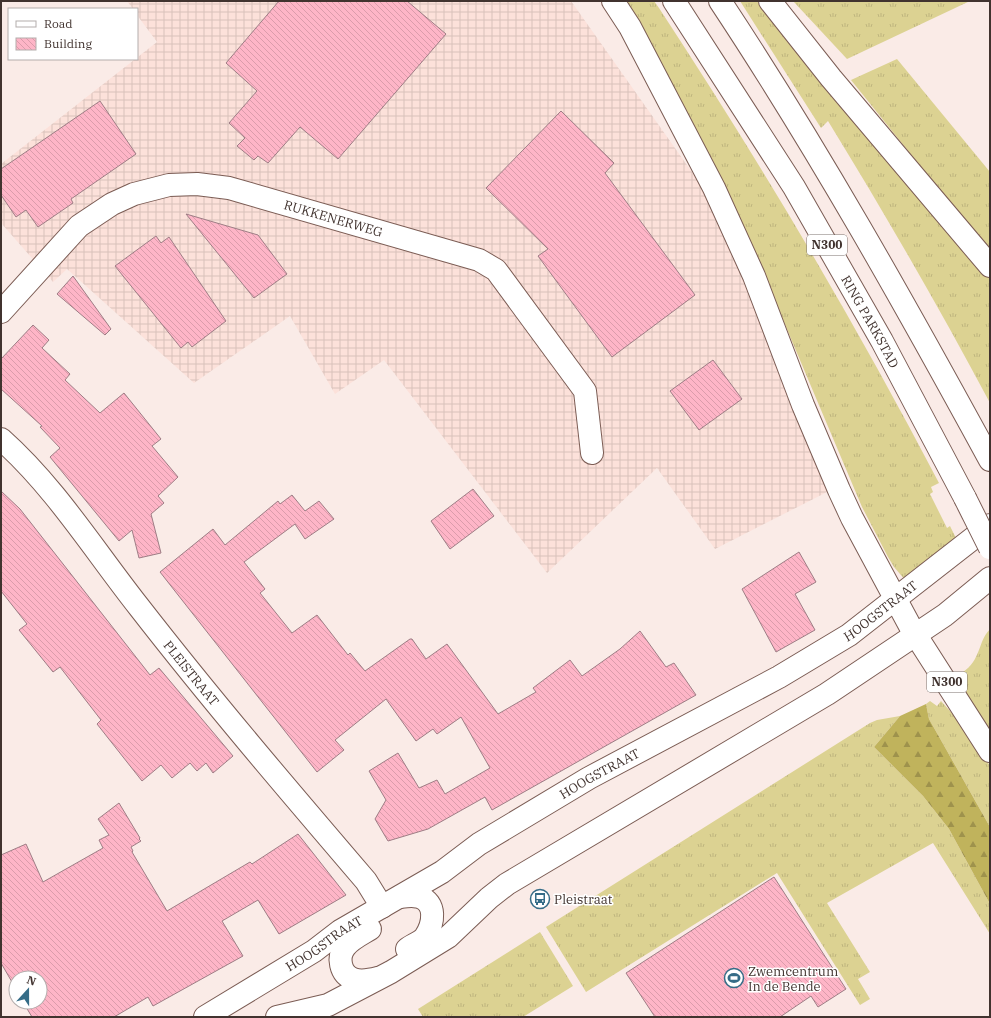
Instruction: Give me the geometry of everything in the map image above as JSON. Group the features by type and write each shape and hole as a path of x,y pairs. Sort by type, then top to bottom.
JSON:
{"main road":[{"name":"N300","path":"613,1 633,34 717,195 754,276 803,405 838,490 916,635 990,751"},
{"name":"RING PARKSTAD","path":"674,1 794,186 882,341 966,498 990,548"},
{"name":"N300","path":"720,1 820,158 908,310 990,460"},
{"path":"770,1 831,78 990,266"},
{"name":"RUKKENERWEG","path":"1,312 79,226 112,204 134,194 169,185 197,184 229,188 479,260 496,270 585,391 592,453"},
{"name":"PLEISTRAAT","path":"1,439 47,486 138,607 209,695 366,881 391,902"},
{"name":"HOOGSTRAAT","path":"205,1017 314,951 340,931 442,872 479,844 589,778 779,677 842,639 896,599 990,525"},
{"path":"277,1017 328,1006 387,974 448,937 489,898 507,884 828,694 945,615 990,578"},
{"path":"413,896 427,901 432,907 432,919 424,938 398,956 387,974 370,980 353,979 343,971 340,963 343,948 348,942 375,924 391,902 413,896"}],"shaded area":[{"path":"127,1 571,1 740,240 835,488 715,549 657,468 547,573 384,360 335,394 290,316 194,383 67,269 53,282 1,223 1,164 134,60 138,60 138,57 157,42 138,16 138,8 132,8"}],"green space":[{"path":"622,1 654,1 659,8 770,183 805,242 874,362 939,483 931,487 933,492 930,494 947,528 950,526 956,538 906,581 888,557 862,507 767,282"},
{"path":"740,1 757,1 990,279 990,403 911,261 828,121 821,128"},
{"path":"793,1 970,1 847,59"},
{"path":"897,59 990,172 990,253 851,80"},
{"path":"990,629 990,733 961,685 967,681 962,673 973,662 986,634"},
{"path":"930,701 937,706 941,701 960,722 990,766 990,827 929,719 926,704"},
{"path":"926,704 929,719 990,827 990,904 949,829 923,796 874,747 900,716"},
{"path":"900,716 874,747 923,796 949,829 990,904 990,934 933,843 827,903 870,972 858,979 870,999 860,1005 777,873 586,992 546,927 870,723 877,720"},
{"path":"540,932 573,986 523,1017 423,1017 418,1009"}],"building":[{"path":"279,1 407,1 446,34 338,159 300,127 268,163 258,156 254,160 237,146 245,138 229,123 257,91 226,63"},
{"path":"100,101 136,154 71,199 73,203 38,227 26,210 16,217 1,195 1,169"},
{"path":"561,111 614,163 605,173 695,295 612,357 538,256 548,249 486,188"},
{"path":"186,214 258,235 287,274 254,298"},
{"path":"156,236 161,243 169,237 226,321 192,347 188,342 181,348 115,266"},
{"path":"73,276 111,329 105,335 57,294"},
{"path":"33,325 49,340 42,348 70,374 65,380 100,413 124,393 161,439 152,446 178,477 158,496 164,503 151,514 161,553 139,558 132,530 119,541 50,457 60,448 40,427 42,426 1,389 1,359"},
{"path":"713,360 742,399 699,430 670,391"},
{"path":"473,489 494,516 450,549 431,521"},
{"path":"1,491 20,509 150,675 159,668 233,756 213,773 206,763 197,771 190,763 172,778 161,765 142,781 97,724 101,720 60,667 53,672 19,630 27,624 1,591"},
{"path":"292,495 305,511 319,501 334,519 305,539 295,524 244,562 265,589 260,593 292,633 317,615 348,655 350,653 365,671 410,639 412,639 426,659 447,644 498,714 536,692 533,688 570,660 582,676 620,649 640,631 666,667 674,663 696,695 492,810 485,797 428,829 388,841 375,819 386,800 369,771 398,753 419,788 437,780 445,794 490,768 461,717 437,734 433,729 416,741 386,699 335,740 344,750 317,772 160,572 213,529 225,545 278,501 280,504"},
{"path":"799,552 816,582 795,594 815,630 776,652 742,589"},
{"path":"119,803 141,841 131,847 132,852 167,911 250,862 252,864 298,834 346,895 279,934 258,900 222,921 243,956 153,1006 148,997 114,1017 32,1017 28,1010 48,1010 48,970 8,970 8,975 1,963 1,855 26,844 43,882 103,848 99,840 109,835 98,819"},
{"path":"774,877 846,989 818,1007 811,996 780,1017 655,1017 626,973"}],"place":[{"name":"Pleistraat","path":"540,899"},
{"name":"Zwemcentrum In de Bende","path":"734,978"}]}
